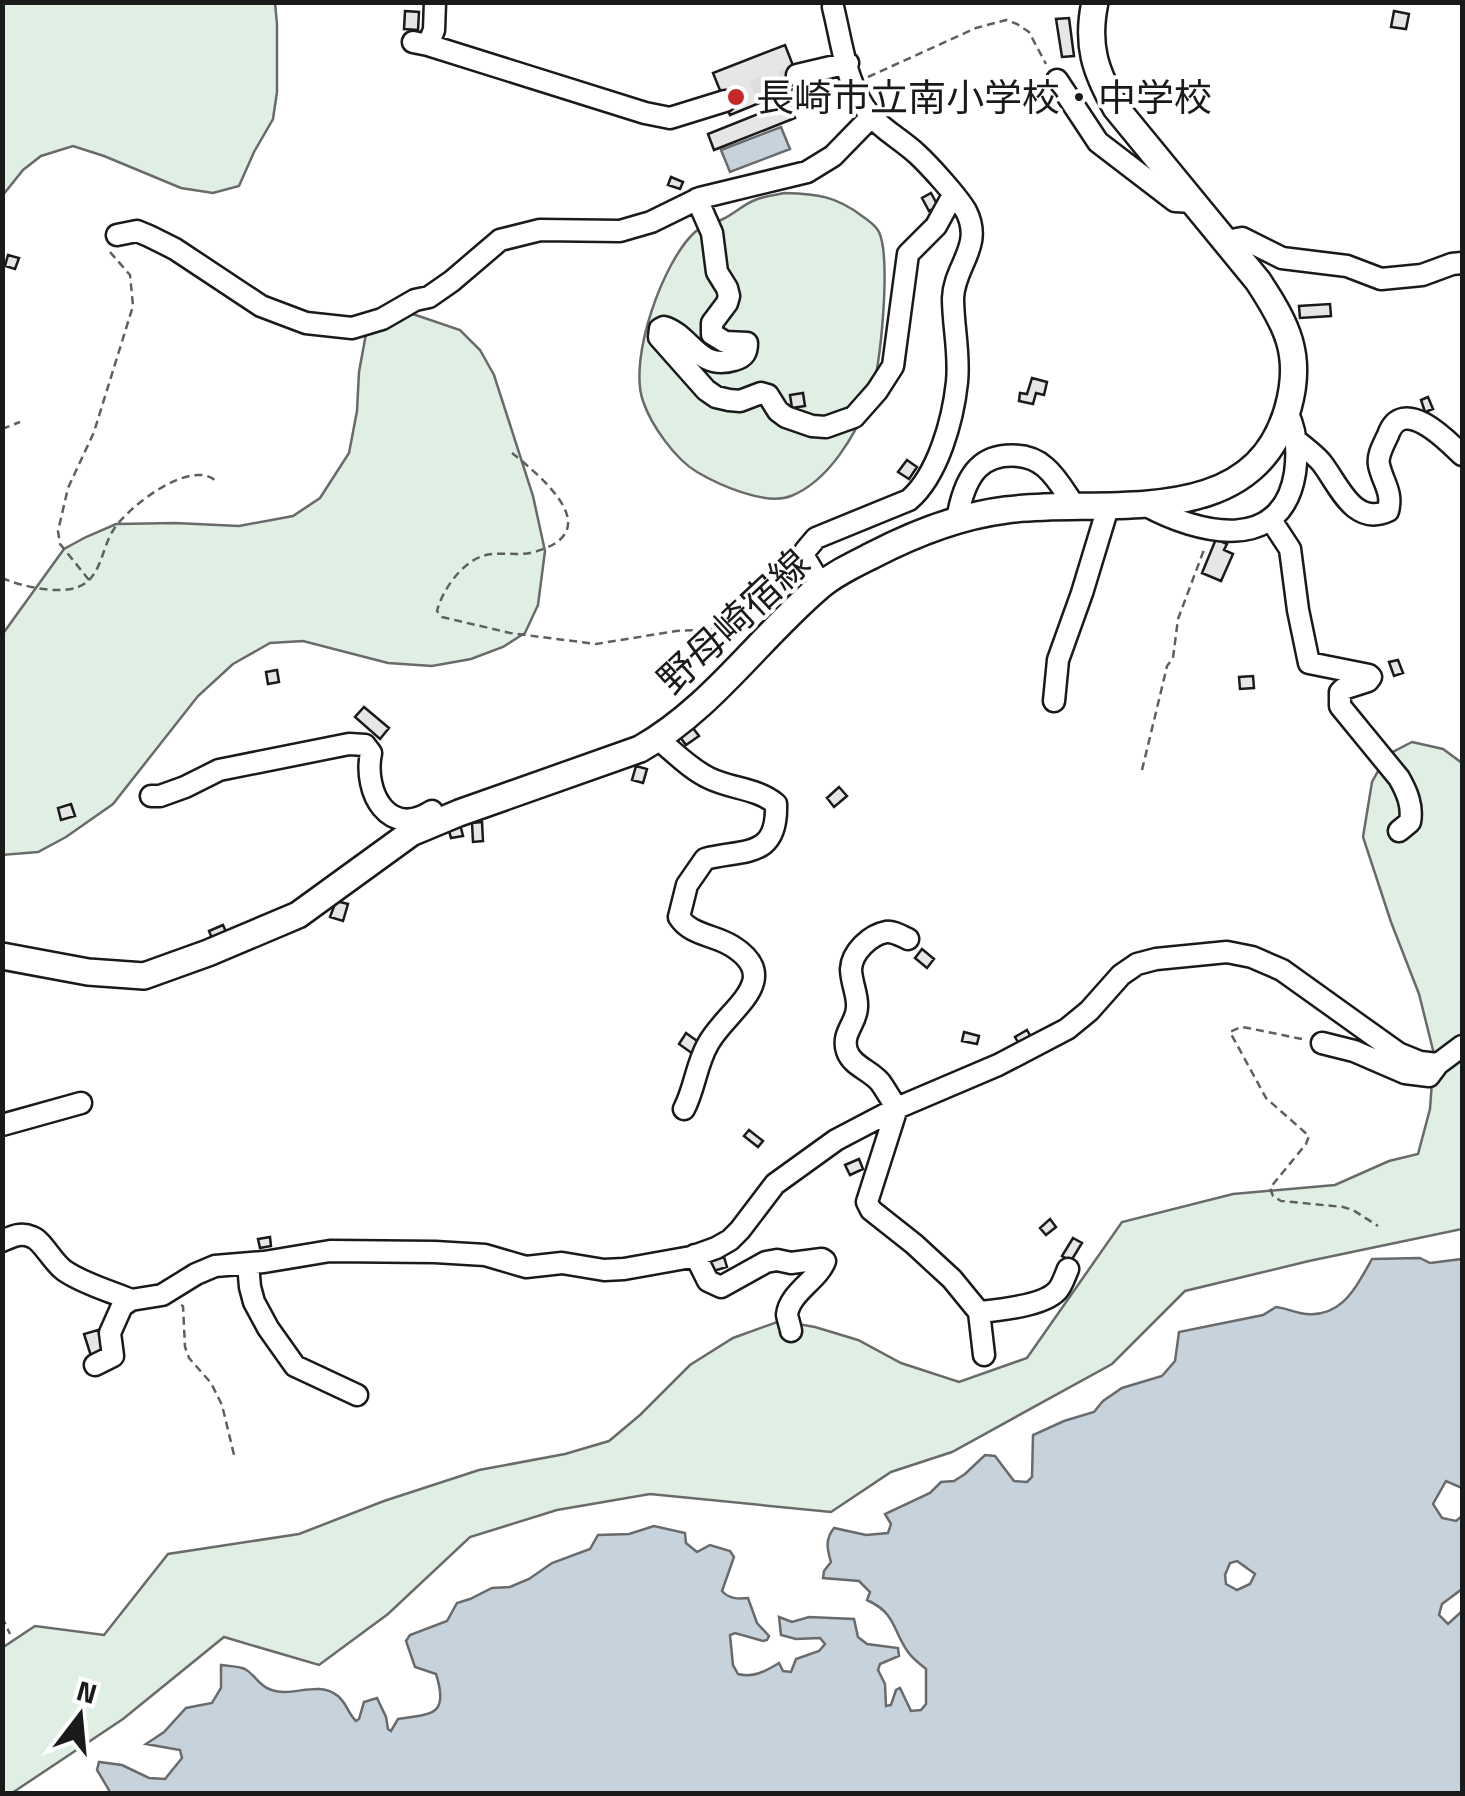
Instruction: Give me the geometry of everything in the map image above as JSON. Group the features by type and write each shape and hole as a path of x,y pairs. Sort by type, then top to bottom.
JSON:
{"main road":[{"name":"野母崎宿線","path":"2,956 88,972 144,976 208,953 298,915 411,833 658,739 710,695 821,585 909,537 956,520 1004,510 1145,505 1192,499 1233,482 1250,468 1276,438 1287,412 1294,379 1294,355 1288,336 1264,290 1132,130 1102,82 1093,60 1094,2"}],"street":[{"path":"435,2 434,30 420,44 670,118 725,101"},
{"path":"821,585 804,558 808,547 824,534 909,500 920,490 941,448 957,381 953,296 972,239 964,207 918,155 871,117 859,100 833,8"},
{"path":"797,75 850,73"},
{"path":"1057,80 1098,142 1175,200 1194,202"},
{"path":"117,235 136,231 149,236 262,306 306,322 352,328 382,319 429,296 500,240 540,230 620,231 651,222 697,199 807,172 833,156 871,117"},
{"path":"697,199 712,233 718,272 729,296 712,323 712,334 722,341 747,343 748,350 734,360 715,362 701,356 671,329 664,327 659,336 716,397 740,401 761,393 768,395 778,412 786,417 826,428 854,417 887,378 896,350 908,254 936,226 953,196"},
{"path":"1227,241 1242,238 1282,258 1347,266 1380,279 1422,276 1462,263"},
{"path":"1145,505 1170,519 1212,530 1258,528 1271,520 1285,505 1296,468 1296,429 1287,412"},
{"path":"1296,440 1317,458 1354,508 1364,513 1388,511 1391,499 1379,457 1396,421 1409,418 1425,424 1462,454"},
{"path":"956,520 960,498 978,467 1008,456 1028,456 1042,464 1074,505"},
{"path":"1054,702 1058,660 1109,504"},
{"path":"1271,520 1290,549 1309,663 1371,677 1340,692 1340,706 1406,790 1412,813 1410,822 1400,831"},
{"path":"658,739 707,778 753,792 776,804 772,834 766,844 750,852 705,859 687,885 679,917 683,924 735,948 751,960 755,972 747,997 706,1046 684,1109"},
{"path":"151,796 186,787 219,770 349,744 365,745 371,753 370,788 386,811 409,820 444,809 451,816"},
{"path":"897,1108 880,1082 850,1057 845,1039 858,1008 851,966 854,956 864,944 888,932 908,940"},
{"path":"95,1365 113,1356 110,1334 122,1306 131,1300 162,1295 215,1266 330,1251 435,1252 485,1255 526,1267 562,1263 604,1270 716,1248 730,1240 775,1184 836,1140 897,1108 998,1065 1067,1028 1089,1012 1121,976 1138,964 1156,959 1240,954 1282,970 1398,1053 1438,1064"},
{"path":"1322,1044 1354,1051 1417,1076 1429,1076 1462,1046"},
{"path":"2,1124 80,1103"},
{"path":"897,1108 867,1202 871,1210 952,1279 979,1312 984,1355"},
{"path":"2,1242 17,1234 30,1235 66,1272 131,1300"},
{"path":"695,1255 708,1281 720,1287 766,1262 825,1261 791,1305 787,1315 791,1331"},
{"path":"248,1264 254,1302 295,1366 357,1395"},
{"path":"979,1312 1022,1305 1051,1295 1058,1290 1068,1269"}],"path":[{"path":"850,73 868,77 976,28 1006,20 1029,32 1057,80"},
{"path":"89,580 60,544 58,530 68,488 94,432 133,306 130,275 108,249 117,235"},
{"path":"2,429 20,422"},
{"path":"512,453 542,478 560,500 569,517 566,531 557,543 533,552 489,554 475,559 459,573 439,602 436,610 442,618 510,633 596,644 676,630 736,628 750,622 763,607"},
{"path":"2,578 22,586 77,588 96,571 113,530 134,508 168,483 197,474 210,475 216,481"},
{"path":"1142,770 1167,666 1173,658 1178,619 1212,530"},
{"path":"1322,1044 1264,1029 1241,1027 1230,1032 1266,1098 1310,1136 1270,1188 1272,1196 1343,1207 1378,1226"},
{"path":"162,1295 184,1306 188,1358 210,1383 222,1405 235,1459"},
{"path":"2,1617 10,1634"}],"green space":[{"path":"3,2 275,3 277,92 273,119 239,186 213,193 181,188 73,146 41,156 23,170 3,195"},
{"path":"785,193 835,200 876,228 883,245 883,315 874,384 849,441 829,468 805,489 791,496 769,498 717,483 680,459 658,431 643,401 640,361 651,312 683,246 698,230 751,202"},
{"path":"401,310 460,330 480,350 494,375 533,496 545,551 538,605 525,633 503,647 471,659 432,666 388,663 303,641 270,643 233,664 198,696 113,804 38,852 2,855 2,635 64,549 116,524 239,526 293,516 320,498 349,453 366,334 378,315"},
{"path":"1412,742 1443,749 1462,763 1462,1229 1185,1291 1112,1364 952,1452 891,1472 831,1512 650,1494 557,1510 470,1537 388,1614 319,1665 224,1637 123,1719 12,1793 3,1793 2,1648 35,1626 104,1635 168,1554 299,1534 479,1470 565,1454 609,1441 690,1365 733,1338 780,1321 858,1340 901,1363 959,1382 1027,1358 1122,1222 1233,1194 1335,1185 1389,1161 1418,1154 1430,1109 1434,1054 1419,994 1363,837 1372,782 1387,755"}],"shaded area":[{"path":"781,127 790,149 730,172 721,150"},
{"path":"1420,1258 1430,1263 1462,1259 1462,1488 1446,1481 1433,1504 1442,1518 1456,1521 1462,1516 1462,1589 1442,1604 1439,1615 1448,1624 1462,1611 1462,1793 109,1794 97,1770 99,1762 122,1765 149,1778 165,1779 182,1758 180,1750 146,1744 164,1732 186,1708 212,1703 221,1688 221,1665 245,1669 265,1687 278,1691 330,1691 341,1699 356,1721 364,1702 377,1698 391,1731 398,1719 421,1716 439,1705 436,1674 415,1667 406,1641 410,1635 447,1621 457,1603 492,1588 510,1587 552,1563 590,1549 598,1535 629,1534 654,1526 685,1533 686,1543 697,1552 710,1545 730,1551 734,1557 722,1591 734,1598 748,1598 757,1623 769,1636 763,1641 730,1635 733,1665 738,1674 755,1674 779,1663 783,1671 791,1672 796,1659 819,1651 825,1644 820,1638 781,1635 779,1617 792,1622 809,1617 854,1619 858,1637 867,1644 898,1648 899,1656 880,1664 878,1670 885,1684 886,1706 891,1705 900,1688 911,1711 921,1710 926,1704 926,1669 908,1652 889,1617 867,1600 870,1592 859,1581 823,1578 831,1562 828,1544 834,1528 866,1535 888,1533 891,1524 885,1514 930,1493 941,1482 954,1481 985,1455 995,1456 1014,1481 1027,1482 1032,1477 1033,1435 1094,1412 1122,1388 1162,1376 1175,1361 1179,1332 1263,1315 1276,1307 1300,1313 1326,1312 1345,1300 1372,1259","holes":["1237,1561 1255,1574 1250,1584 1237,1590 1226,1584 1230,1563"]}],"building":[{"path":"405,11 419,12 418,30 404,29"},
{"path":"1394,11 1409,14 1406,29 1391,27"},
{"path":"1069,18 1074,56 1062,57 1056,19"},
{"path":"785,45 801,86 730,115 713,73"},
{"path":"788,102 795,118 714,150 708,134"},
{"path":"671,177 683,182 680,189 668,185"},
{"path":"931,193 938,206 929,211 922,198"},
{"path":"8,255 19,258 15,269 5,266"},
{"path":"1330,304 1331,316 1300,318 1299,306"},
{"path":"1032,378 1047,382 1044,395 1036,393 1033,404 1019,401 1020,393 1027,394"},
{"path":"803,393 805,406 792,408 790,395"},
{"path":"1428,397 1433,409 1425,412 1421,400"},
{"path":"907,460 917,467 909,479 898,472"},
{"path":"1216,539 1227,544 1224,550 1233,554 1221,581 1202,573"},
{"path":"1398,660 1403,673 1394,676 1389,662"},
{"path":"277,670 279,682 268,684 266,672"},
{"path":"1253,676 1254,688 1240,689 1239,677"},
{"path":"364,707 389,728 380,739 355,717"},
{"path":"693,728 699,736 686,745 680,737"},
{"path":"636,766 647,769 643,783 632,780"},
{"path":"839,787 847,796 834,807 827,798"},
{"path":"71,804 75,816 61,820 58,808"},
{"path":"482,822 483,841 473,842 472,823"},
{"path":"460,824 463,836 451,838 448,827"},
{"path":"336,901 348,904 343,921 330,917"},
{"path":"223,925 227,934 213,941 209,931"},
{"path":"922,949 934,959 927,968 915,958"},
{"path":"1027,1030 1031,1037 1019,1044 1015,1037"},
{"path":"964,1032 979,1036 977,1044 962,1041"},
{"path":"686,1033 700,1043 693,1054 679,1044"},
{"path":"749,1130 763,1141 758,1147 744,1136"},
{"path":"859,1159 863,1169 850,1175 845,1165"},
{"path":"1050,1219 1056,1227 1046,1235 1040,1228"},
{"path":"270,1237 271,1246 260,1248 258,1239"},
{"path":"1073,1238 1082,1243 1071,1261 1062,1256"},
{"path":"724,1257 727,1267 710,1272 707,1262"},
{"path":"98,1330 106,1351 91,1356 84,1334"}],"tunnel":[{"path":"725,101 797,75"}],"place":[{"name":"長崎市立南小学校・中学校","path":"736,97"}]}
